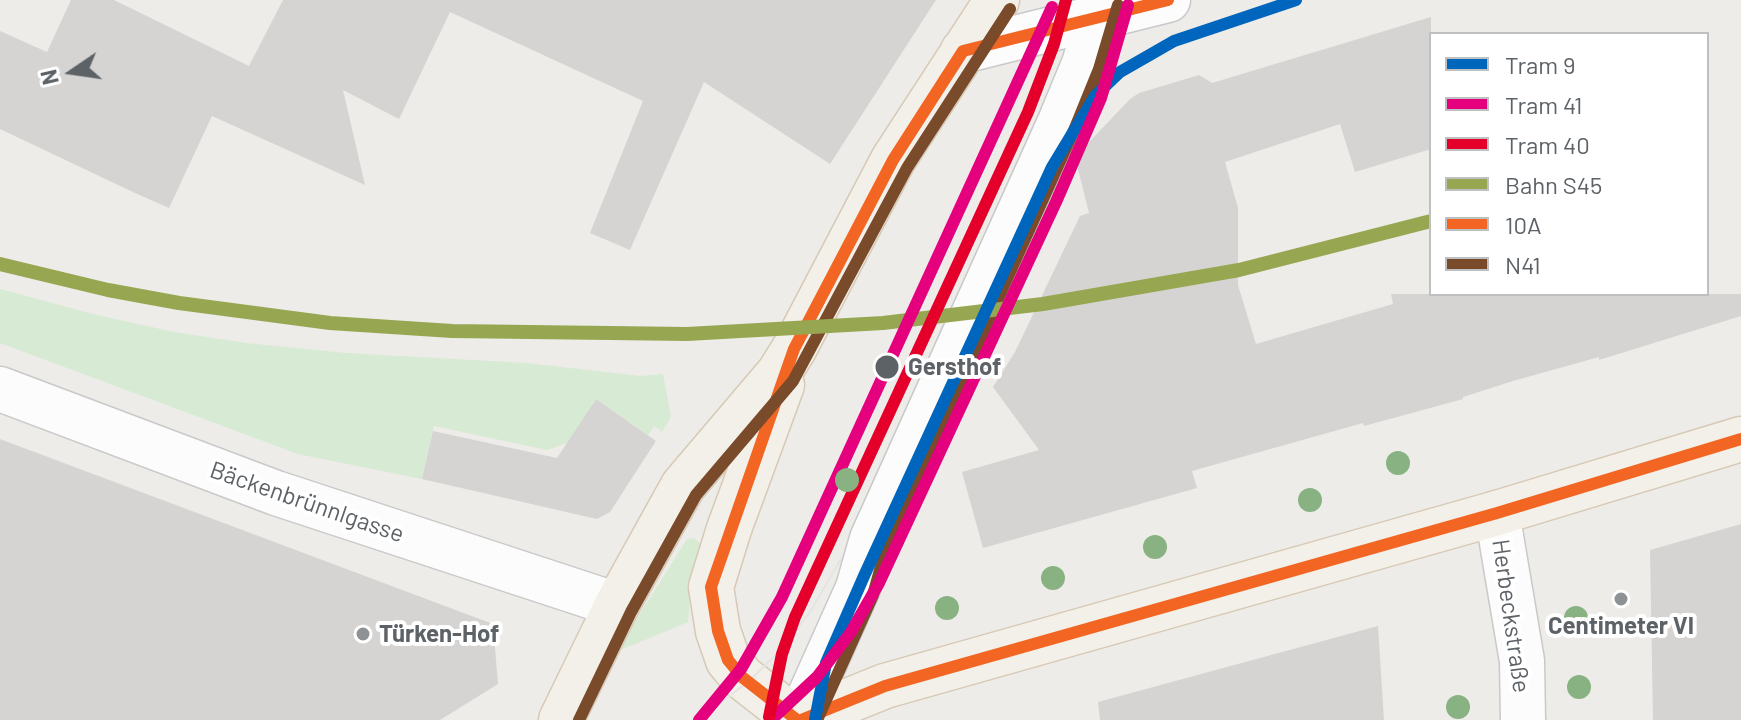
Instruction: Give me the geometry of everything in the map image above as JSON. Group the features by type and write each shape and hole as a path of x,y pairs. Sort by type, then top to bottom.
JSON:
{"main road":[{"path":"561,720 617,605 683,486 779,373 893,160 997,0"},
{"path":"794,349 711,587 718,631 728,660 742,677 799,720 885,686 1497,513 1741,439"}],"street":[{"path":"963,51 1100,9 1168,0"},
{"path":"799,720 858,588 872,539 1060,122 1084,64 1100,9"},
{"name":"Bäckenbrünnlgasse","path":"0,389 276,493 617,605"},
{"name":"Herbeckstraße","path":"1497,513 1522,661 1523,720"}],"green space":[{"path":"0,289 174,332 246,343 346,353 526,363 641,376 663,374 671,417 662,432 654,426 648,435 596,399 567,443 547,450 434,426 422,479 298,454 0,343"},
{"path":"693,538 700,543 700,548 692,572 688,622 616,652 687,539"}],"building":[{"path":"71,0 114,0 249,66 283,0 936,0 830,164 704,82 630,250 590,233 643,101 450,12 399,119 343,90 365,185 212,116 169,208 135,193 0,129 0,31 47,52"},
{"path":"1431,17 1429,150 1355,172 1340,124 1225,162 1238,208 1238,285 1256,344 1393,304 1391,294 1741,294 1741,316 1599,360 1599,357 1513,381 1463,399 1364,426 1363,423 1192,471 1197,488 983,548 962,472 1039,450 993,387 1015,352 1080,216 1089,213 1075,157 1139,93 1199,75 1212,83"},
{"path":"596,399 656,441 610,512 597,519 422,479 433,431 557,458"},
{"path":"0,439 493,624 498,684 440,720 0,720"},
{"path":"1741,524 1741,720 1653,720 1650,550"},
{"path":"1378,626 1384,720 1100,720 1098,702"}],"tram line":[{"name":"40","path":"769,717 782,654 795,617 1028,112 1054,44 1066,0"},
{"name":"9","path":"815,720 826,663 864,576 1052,167 1095,96 1120,72 1174,41 1296,0"},
{"name":"41","path":"771,720 817,677 851,632 879,583 1101,98 1128,5"},
{"name":"41","path":"699,720 741,669 782,597 1052,7"},
{"path":"697,720 748,682 784,647 810,612 841,559"}],"rail line":[{"name":"S45","path":"0,264 108,290 179,303 330,323 452,331 687,334 883,323 1043,304 1239,270 1429,222"}],"transit line":[{"name":"10A","path":"963,51 1168,0"},
{"name":"N41","path":"817,720 873,595 887,545 1075,128 1099,69 1118,5"},
{"name":"N41","path":"579,720 631,612 696,495 793,381 907,168 1010,9"},
{"name":"10A","path":"797,720 742,677 728,660 718,631 711,587 794,349 893,160 963,51"},
{"name":"10A","path":"801,720 885,686 1497,513 1741,439"}],"place":[{"name":"Gersthof","path":"887,367"},
{"name":"Centimeter VI","path":"1621,599"},
{"name":"Türken-Hof","path":"363,634"}]}
